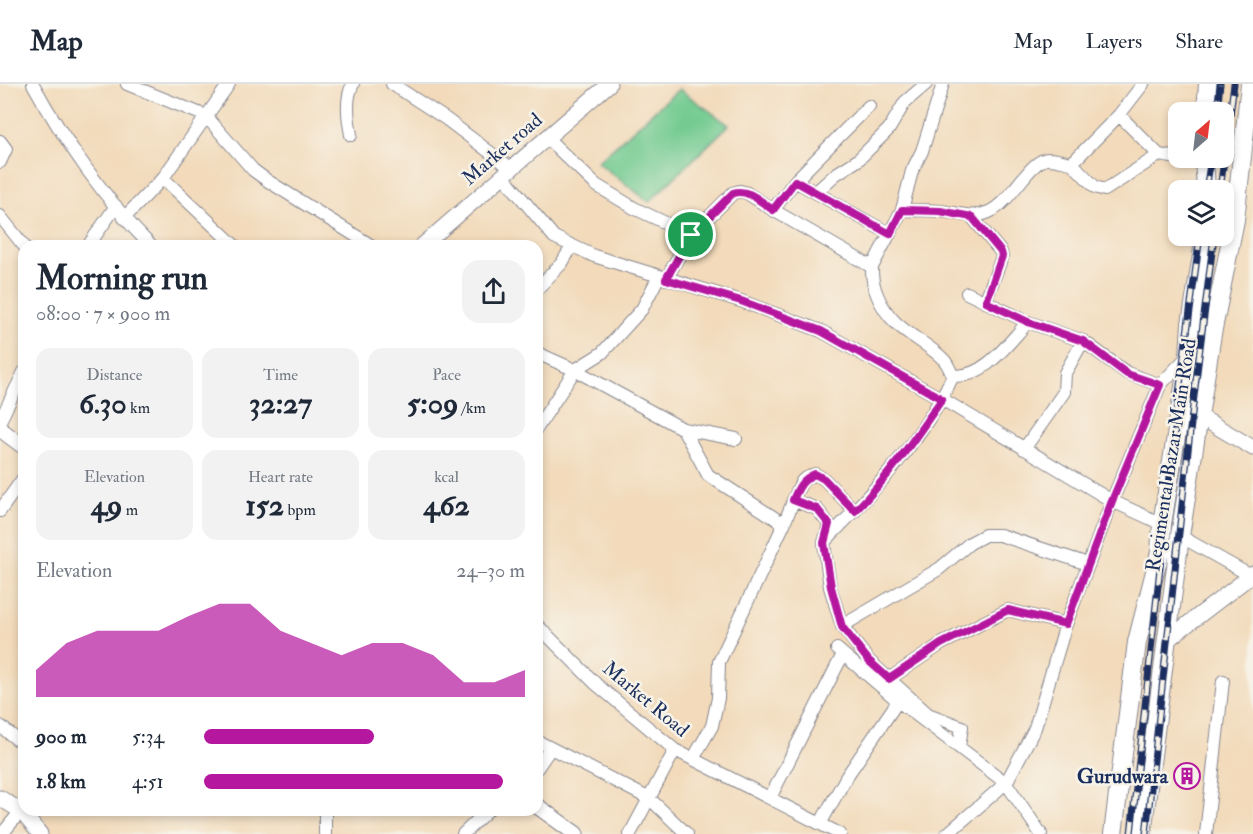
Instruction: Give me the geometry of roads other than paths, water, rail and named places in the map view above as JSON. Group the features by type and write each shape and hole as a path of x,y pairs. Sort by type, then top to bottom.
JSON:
{"main road":[{"path":"1207,102 1208,84"},
{"name":"Regimental Bazar Main Road","path":"1142,834 1180,536 1212,334 1234,220 1250,84"},
{"name":"Regimental Bazar Main Road","path":"1113,834 1137,642 1160,552 1162,524 1189,356 1204,246"},
{"path":"1191,330 1212,334"}],"street":[{"path":"33,84 52,118 124,218 146,240"},
{"path":"127,84 206,116 253,170 362,240"},
{"path":"124,218 163,178 229,84"},
{"path":"351,135 349,90 353,84"},
{"path":"392,84 446,119 508,173 554,237 594,256 741,301 821,331 942,399 1112,501 1162,524"},
{"name":"Market road","path":"429,240 609,84"},
{"path":"816,192 836,174 858,160 889,129 905,102 926,84"},
{"path":"943,84 922,151 912,171 902,210 872,267 873,285 880,301 895,322 945,361 953,376"},
{"path":"1072,163 1119,115 1143,84"},
{"path":"773,210 795,181 869,106"},
{"path":"1119,115 1159,155 1168,156"},
{"path":"547,138 596,185 634,208 691,235"},
{"path":"0,141 6,149 0,162"},
{"path":"902,210 940,211 972,217 987,213 1008,199 1032,166 1048,158 1072,163 1095,187 1105,190 1159,155"},
{"path":"163,178 229,240"},
{"path":"795,181 890,234"},
{"path":"543,419 575,370 602,352 634,318 691,235 733,193 740,191 747,193 872,267"},
{"path":"92,240 116,206"},
{"path":"0,216 19,240"},
{"path":"972,217 1002,256 986,302"},
{"path":"543,284 562,263 572,246"},
{"path":"967,293 1028,322 1083,341 1127,374 1160,385"},
{"path":"953,376 972,374 989,362 1028,322"},
{"path":"1024,449 1064,392 1065,373 1083,341"},
{"path":"543,356 575,370 683,429 736,439"},
{"path":"947,834 1006,783 1035,728 1066,624 1112,501 1160,385 1189,356"},
{"path":"824,543 890,472 942,399 953,376"},
{"path":"0,421 18,384"},
{"path":"1199,416 1253,448"},
{"path":"0,429 18,442"},
{"path":"683,429 708,475 784,524"},
{"path":"693,759 712,726 718,698 719,662 803,480 815,474 824,479 855,511"},
{"path":"0,511 18,486"},
{"path":"793,500 817,509 829,524 824,543 831,587 842,627 869,661 928,714 962,727 958,747"},
{"path":"842,627 939,569 970,543 985,535 1000,535 1088,564"},
{"path":"1167,640 1252,575 1180,536"},
{"path":"889,679 941,644 1008,610 1066,624"},
{"name":"Market Road","path":"543,631 596,684 675,750 840,834"},
{"path":"770,798 840,651 898,701 1006,783 1041,834"},
{"path":"1206,834 1223,681"},
{"path":"820,824 847,776 898,701"},
{"path":"0,726 18,740"},
{"path":"543,745 587,765 650,799 687,834"},
{"path":"543,759 550,749"},
{"path":"630,834 675,750"},
{"path":"0,798 18,809"},
{"path":"543,810 576,834"},
{"path":"2,834 18,815"},
{"path":"25,816 40,834"},
{"path":"325,816 325,834"},
{"path":"463,834 482,816"}],"railway":[{"path":"1218,102 1220,84"},
{"path":"1221,180 1234,84"},
{"path":"1208,180 1209,168"},
{"path":"1131,834 1179,393 1199,246"},
{"path":"1146,834 1213,246"}],"place":[{"name":"Gurudwara","path":"1187,776"}]}
